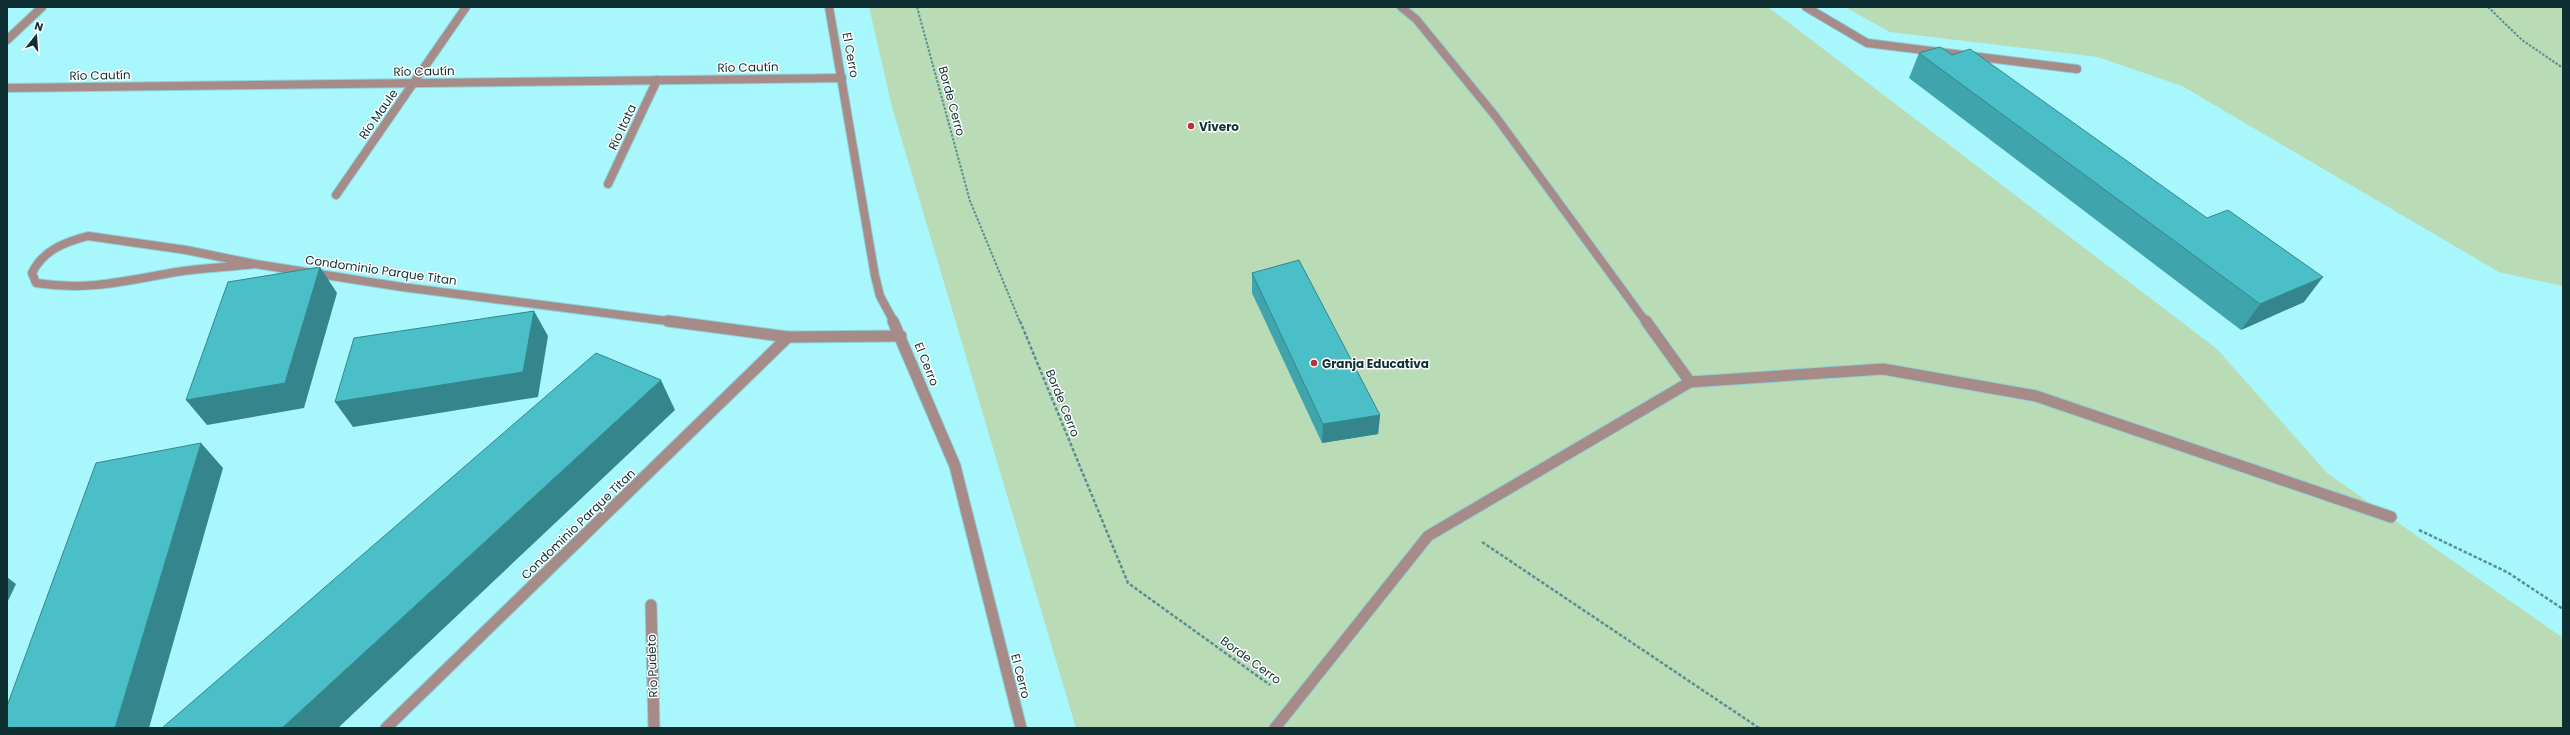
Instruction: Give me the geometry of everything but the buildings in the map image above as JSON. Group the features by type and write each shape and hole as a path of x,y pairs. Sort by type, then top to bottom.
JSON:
{"street":[{"path":"7,40 42,7"},
{"name":"Río Maule","path":"336,195 466,7"},
{"name":"El Cerro","path":"830,7 873,269 880,296 901,336 955,466 1021,728"},
{"path":"1401,7 1416,19 1496,117 1690,382"},
{"path":"1806,7 1867,43 2077,69"},
{"name":"Río Cautín","path":"7,88 842,78"},
{"name":"Río Itata","path":"608,184 657,80"},
{"name":"Condominio Parque Titan","path":"255,264 177,272 111,285 63,287 36,283 32,273 38,261 47,253 70,241 88,236 186,250 255,264 402,287 788,337 901,336"},
{"name":"Condominio Parque Titan","path":"386,728 788,337"},
{"path":"1275,728 1428,536 1568,452 1690,382 1883,369 2036,396 2391,517"},
{"name":"Río Pudeto","path":"651,604 654,728"}],"path":[{"name":"Borde Cerro","path":"917,7 970,201 1128,583 1295,703"},
{"path":"2488,7 2522,40 2563,68"},
{"path":"2391,517 2507,572 2563,609"},
{"path":"1452,522 1759,728"}],"green space":[{"path":"869,7 1768,7 2217,349 2327,473 2563,638 2563,728 1076,728 892,107"},
{"path":"1845,7 2563,7 2563,286 2499,272 2182,86 2098,57 1890,32"}],"place":[{"name":"Vivero","path":"1191,126"},
{"name":"Granja Educativa","path":"1314,363"}]}
